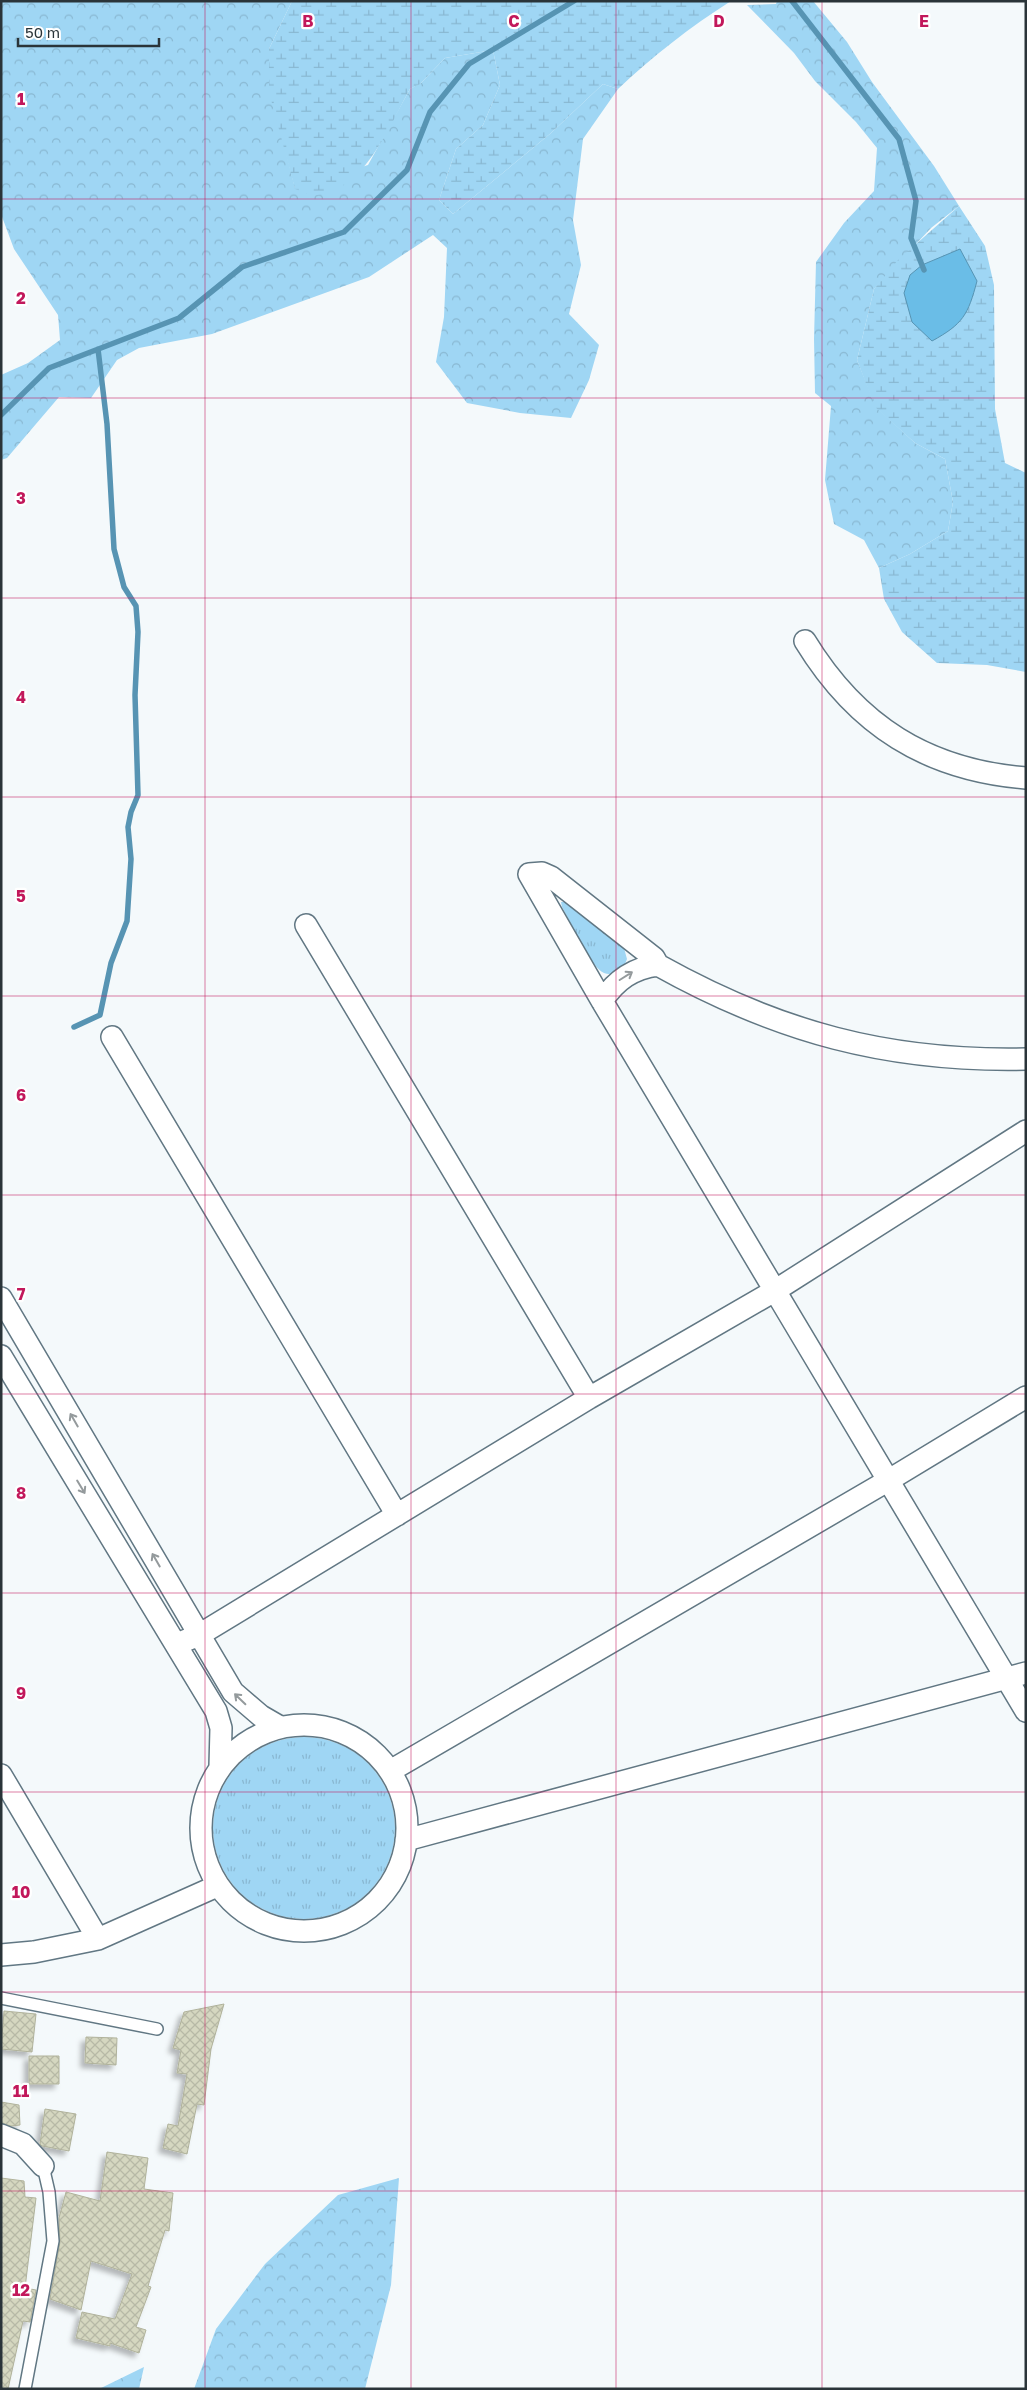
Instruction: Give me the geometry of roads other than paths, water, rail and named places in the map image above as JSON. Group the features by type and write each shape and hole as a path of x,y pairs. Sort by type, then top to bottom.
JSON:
{"street":[{"path":"805,641 820,665 855,707 899,740 948,764 984,773 1026,778"},
{"path":"658,965 654,958 551,877 542,873 529,874 602,1001 889,1480 1016,1676 1026,1711"},
{"path":"306,925 589,1398"},
{"path":"602,1001 617,982 627,974 648,966 658,965 734,1004 796,1028 833,1039 909,1054 989,1060 1026,1059"},
{"path":"112,1037 397,1515"},
{"path":"177,1644 199,1635 589,1398 776,1290 1026,1131"},
{"path":"1,1298 10,1330 233,1692 261,1716 280,1727"},
{"path":"1,1356 216,1711 221,1728 220,1766"},
{"path":"390,1771 889,1480 1026,1397"},
{"path":"406,1840 1016,1676"},
{"path":"315,1725 350,1735 372,1751 390,1771 404,1804 407,1822 406,1840 396,1875 375,1904 345,1924 310,1932 292,1932 257,1921 228,1900 217,1886 203,1852 201,1816 208,1790 220,1766 232,1753 247,1742 280,1727 315,1725"},
{"path":"1,1775 98,1939"},
{"path":"1,1955 34,1952 98,1939 217,1886"},
{"path":"1,2135 23,2144 43,2166"}],"lane":[{"path":"1,1998 157,2029"},
{"path":"25,2389 53,2241 49,2192 43,2166"}],"waterway":[{"path":"1,415 49,368 179,318 242,267 344,232 407,170 430,112 469,64 574,1"},
{"path":"792,1 899,139 916,201 911,238 924,270"},
{"path":"74,1027 100,1015 111,963 127,921 131,859 128,827 131,812 138,795 135,695 138,632 136,606 124,587 114,549 107,424 98,349"}]}
